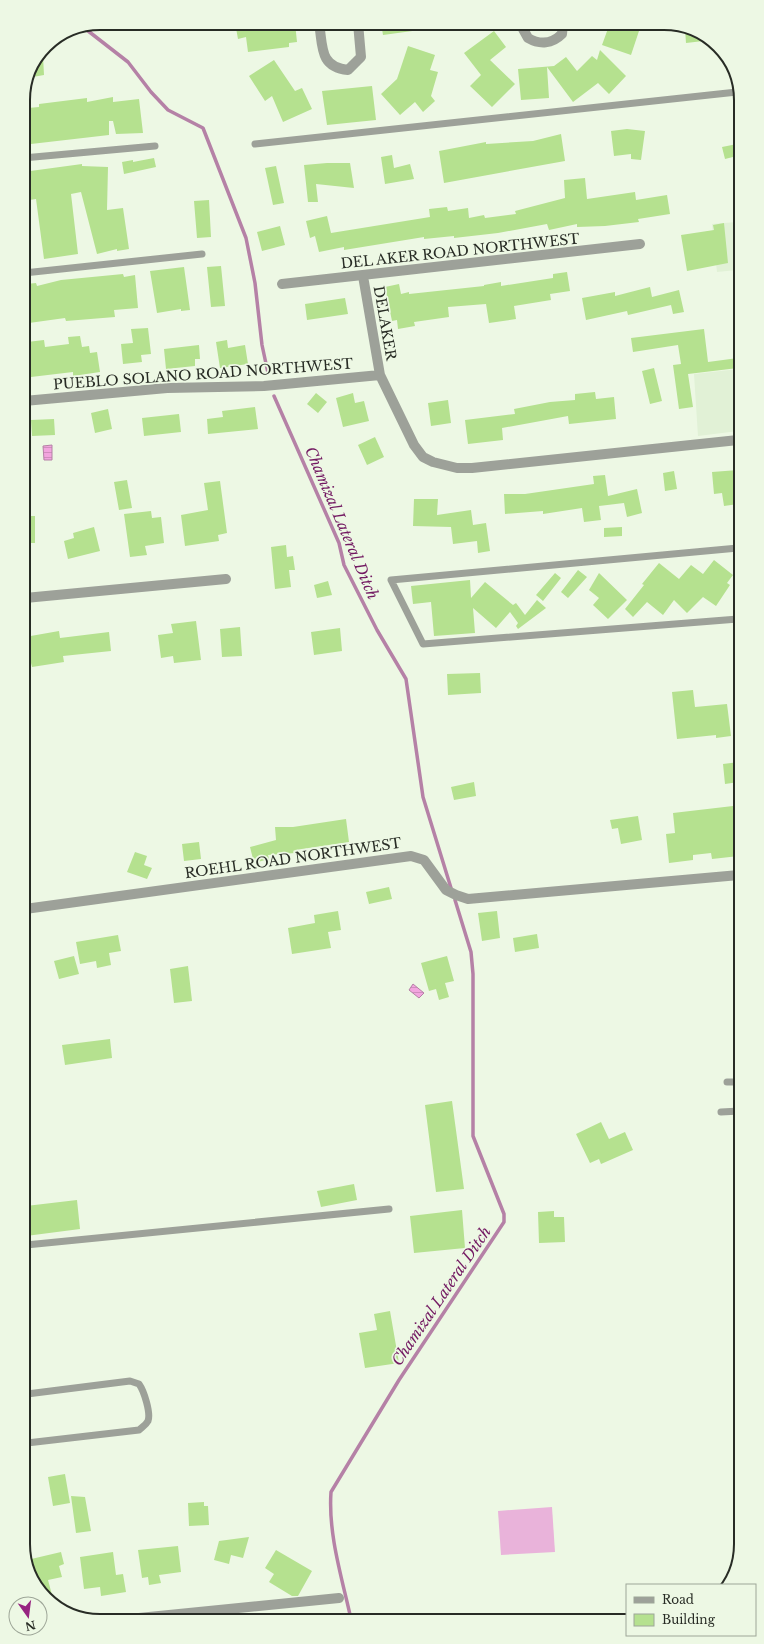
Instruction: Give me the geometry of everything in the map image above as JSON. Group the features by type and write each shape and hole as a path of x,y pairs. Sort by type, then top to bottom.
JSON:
{"street":[{"path":"321,30 324,54 330,64 339,69 348,70 361,56 359,30"},
{"path":"523,30 528,38 543,43 557,39 562,34 562,30"},
{"name":"DEL AKER ROAD NORTHWEST","path":"282,284 640,244"},
{"name":"DELAKER","path":"363,276 380,375"},
{"path":"380,375 414,445 423,457 443,465 472,468 734,440"},
{"name":"PUEBLO SOLANO ROAD NORTHWEST","path":"30,400 167,388 264,386 380,375"},
{"path":"30,597 226,579"},
{"name":"ROEHL ROAD NORTHWEST","path":"30,908 411,856 424,860 446,890 456,896 468,899 734,875"},
{"path":"179,1614 339,1598"}],"lane":[{"path":"256,144 734,92"},
{"path":"30,157 156,146"},
{"path":"30,272 202,254"},
{"path":"734,548 391,580 423,644 734,619"},
{"path":"727,1082 734,1082"},
{"path":"721,1112 734,1111"},
{"path":"30,1245 389,1209"},
{"path":"30,1394 130,1381 139,1384 144,1392 148,1420 145,1426 139,1430 30,1443"}],"shaded area":[{"path":"734,222 734,270 717,272 712,224"},
{"path":"734,369 734,432 698,436 694,374"},
{"path":"52,445 52,460 44,460 43,446"},
{"path":"413,984 424,993 419,998 409,990"},
{"path":"552,1507 555,1552 501,1555 498,1511"}],"building":[{"path":"236,30 296,30 297,42 289,43 289,47 248,52 246,37 238,39"},
{"path":"382,30 420,30 383,35"},
{"path":"607,30 639,30 631,55 602,45"},
{"path":"494,31 506,47 490,60 515,84 492,107 470,86 481,75 464,53"},
{"path":"685,33 702,41 686,43"},
{"path":"408,46 435,55 430,70 438,72 431,96 435,101 423,112 415,102 400,115 381,94 397,79"},
{"path":"600,50 626,76 609,94 598,83 573,102 547,67 549,98 521,100 518,69 554,66 566,57 577,71 592,56 597,60"},
{"path":"43,60 44,75 34,77 39,65"},
{"path":"274,60 295,91 302,88 312,109 283,122 272,96 265,101 249,76"},
{"path":"372,86 376,120 327,125 322,91"},
{"path":"113,97 113,102 139,99 143,133 116,134 113,121 109,121 109,135 31,144 30,108 39,107 39,104 87,98 87,102"},
{"path":"627,129 645,131 641,160 631,159 631,154 614,156 611,131"},
{"path":"561,134 565,161 444,183 439,151 486,142 486,144 533,141"},
{"path":"734,145 734,157 725,159 722,147"},
{"path":"392,155 394,168 410,164 414,179 385,184 381,157"},
{"path":"154,158 156,167 124,174 122,162 133,160 133,162"},
{"path":"350,163 354,188 316,184 318,202 308,202 304,165"},
{"path":"82,164 82,166 108,167 107,210 123,208 129,249 117,251 117,249 97,254 81,192 71,194 78,254 44,259 36,199 30,200 30,171"},
{"path":"276,166 284,203 273,205 265,168"},
{"path":"585,178 587,199 635,192 636,200 667,195 670,214 638,219 639,222 605,226 577,227 577,224 549,230 547,224 498,233 454,238 454,236 424,239 424,237 344,250 344,247 319,252 315,236 310,238 306,221 327,216 331,233 430,217 429,209 447,207 448,211 468,208 469,218 484,215 485,218 516,214 515,211 565,198 564,180"},
{"path":"209,200 211,237 197,238 194,201"},
{"path":"724,223 728,263 687,271 681,235 714,230 713,225"},
{"path":"280,226 285,245 262,251 257,232"},
{"path":"221,266 225,306 211,307 207,267"},
{"path":"184,267 190,310 181,311 181,309 157,313 150,271"},
{"path":"567,272 570,291 550,294 551,300 514,306 516,319 489,323 486,304 448,307 449,317 414,322 415,326 398,329 397,320 392,321 385,287 399,284 401,294 409,292 409,294 484,286 501,282 501,286 553,278 553,274"},
{"path":"123,274 124,277 135,275 138,308 114,310 115,317 66,321 65,318 30,323 30,284 36,283 37,286 61,280"},
{"path":"650,287 652,297 679,290 684,312 673,314 671,305 628,315 627,311 586,320 582,298 615,292 615,296"},
{"path":"345,298 348,314 307,320 305,304"},
{"path":"148,328 151,354 141,355 142,362 123,364 121,344 133,343 131,329"},
{"path":"704,329 708,362 734,359 734,368 688,374 693,407 679,409 673,365 681,364 678,345 633,352 631,338"},
{"path":"80,336 82,347 89,346 90,353 97,352 100,372 73,376 73,372 31,377 30,342 44,340 45,347 69,344 68,337"},
{"path":"227,340 228,348 245,345 248,364 220,368 216,342"},
{"path":"199,345 200,359 195,359 195,366 166,369 164,349"},
{"path":"654,368 662,401 650,404 642,371"},
{"path":"595,392 596,399 614,397 616,419 569,424 568,416 502,428 503,440 468,444 465,420 515,414 514,409 550,402 575,400 575,394"},
{"path":"316,393 327,402 318,413 307,404"},
{"path":"353,393 355,403 364,401 369,421 343,427 336,398"},
{"path":"448,400 451,423 431,426 428,403"},
{"path":"255,407 258,429 208,434 207,419 223,417 222,411"},
{"path":"108,409 112,429 95,433 91,413"},
{"path":"179,414 181,432 144,436 142,418"},
{"path":"54,419 55,435 32,436 31,420"},
{"path":"375,437 384,457 367,465 358,445"},
{"path":"734,470 734,505 724,506 722,493 714,494 712,472"},
{"path":"674,471 677,489 665,491 663,473"},
{"path":"605,475 608,496 637,489 642,513 627,517 624,503 599,506 601,520 584,522 582,508 543,514 543,511 505,514 504,494 525,494 594,484 593,476"},
{"path":"127,480 132,508 119,510 114,482"},
{"path":"220,481 227,533 218,535 219,541 185,546 181,515 208,510 204,483"},
{"path":"414,499 438,499 437,515 471,510 473,525 486,523 490,551 478,553 477,541 453,544 451,527 413,526"},
{"path":"151,511 152,518 161,517 164,543 145,546 147,555 130,557 124,514"},
{"path":"30,516 35,516 35,543 30,543"},
{"path":"94,527 100,551 68,559 64,541 74,538 73,533"},
{"path":"622,527 622,536 604,537 604,528"},
{"path":"286,545 287,557 293,556 295,570 289,570 291,587 275,589 271,547"},
{"path":"714,560 733,575 727,583 730,585 716,606 703,597 687,613 674,600 663,615 647,602 633,617 625,609 659,563 679,579 691,565 703,574"},
{"path":"578,570 587,577 568,598 561,592"},
{"path":"555,573 561,578 543,601 536,595"},
{"path":"599,573 627,600 608,619 593,605 599,598 589,590"},
{"path":"470,580 471,598 485,582 513,605 516,603 525,615 537,600 546,608 518,629 516,626 518,623 510,612 496,628 473,608 475,633 434,636 431,602 413,604 411,586"},
{"path":"328,581 332,595 317,598 314,585"},
{"path":"196,621 201,660 174,663 173,656 161,658 158,635 173,633 171,624"},
{"path":"240,627 242,656 222,657 220,629"},
{"path":"340,628 342,651 314,655 311,632"},
{"path":"59,631 60,638 109,632 111,651 63,656 64,662 32,667 30,659 30,636"},
{"path":"480,673 481,693 448,695 447,674"},
{"path":"693,690 695,707 727,704 731,736 716,738 716,735 677,739 672,692"},
{"path":"734,763 734,783 725,784 723,764"},
{"path":"474,782 476,796 454,800 451,787"},
{"path":"733,806 734,857 712,859 711,853 693,855 693,860 669,863 666,834 675,833 673,813"},
{"path":"638,816 642,840 621,844 618,828 612,829 610,820"},
{"path":"346,819 349,842 295,850 295,853 268,855 269,859 254,863 250,847 276,840 275,827 293,827"},
{"path":"199,842 201,859 184,861 182,844"},
{"path":"135,852 147,856 144,865 152,868 147,879 127,872"},
{"path":"389,887 392,899 369,904 366,892"},
{"path":"338,911 341,930 328,932 331,948 292,954 288,928 315,923 314,915"},
{"path":"497,911 500,938 482,941 478,913"},
{"path":"537,934 539,948 515,952 513,938"},
{"path":"118,935 121,951 109,953 111,965 97,968 96,961 80,964 76,942"},
{"path":"74,956 79,974 59,979 54,961"},
{"path":"447,956 454,981 445,983 449,997 439,1000 436,989 429,991 421,963"},
{"path":"188,966 192,1001 174,1003 170,969"},
{"path":"110,1039 112,1058 65,1065 62,1045"},
{"path":"452,1101 464,1189 436,1192 425,1105"},
{"path":"601,1122 609,1139 625,1132 633,1150 601,1164 599,1159 590,1163 576,1134"},
{"path":"354,1184 357,1200 321,1207 317,1191"},
{"path":"77,1200 80,1229 30,1235 30,1206"},
{"path":"462,1210 465,1248 414,1253 410,1216"},
{"path":"554,1211 554,1217 564,1217 565,1242 539,1243 538,1212"},
{"path":"390,1311 399,1363 365,1368 359,1333 377,1330 374,1314"},
{"path":"65,1474 70,1503 53,1506 48,1477"},
{"path":"71,1496 85,1497 91,1531 76,1533"},
{"path":"204,1502 204,1506 208,1506 209,1525 189,1526 188,1503"},
{"path":"249,1537 243,1558 231,1555 229,1564 214,1560 219,1541"},
{"path":"178,1546 181,1572 159,1575 161,1583 149,1585 148,1577 142,1578 138,1550"},
{"path":"276,1550 312,1571 298,1596 292,1596 269,1582 274,1574 265,1568"},
{"path":"61,1552 64,1564 59,1566 62,1577 48,1580 52,1594 42,1583 32,1559"},
{"path":"113,1552 116,1575 123,1574 126,1592 101,1596 100,1587 84,1589 80,1557"}],"waterway":[{"name":"Chamizal Lateral Ditch","path":"88,31 128,62 151,92 168,110 203,128 246,238 255,283 262,345 268,373"},
{"name":"Chamizal Lateral Ditch","path":"274,396 339,543 344,565 377,630 406,679 423,797 451,888"},
{"name":"Chamizal Lateral Ditch","path":"350,1614 334,1540 331,1492 399,1380 504,1222 504,1214 473,1136 473,974 471,952 455,900"}]}
